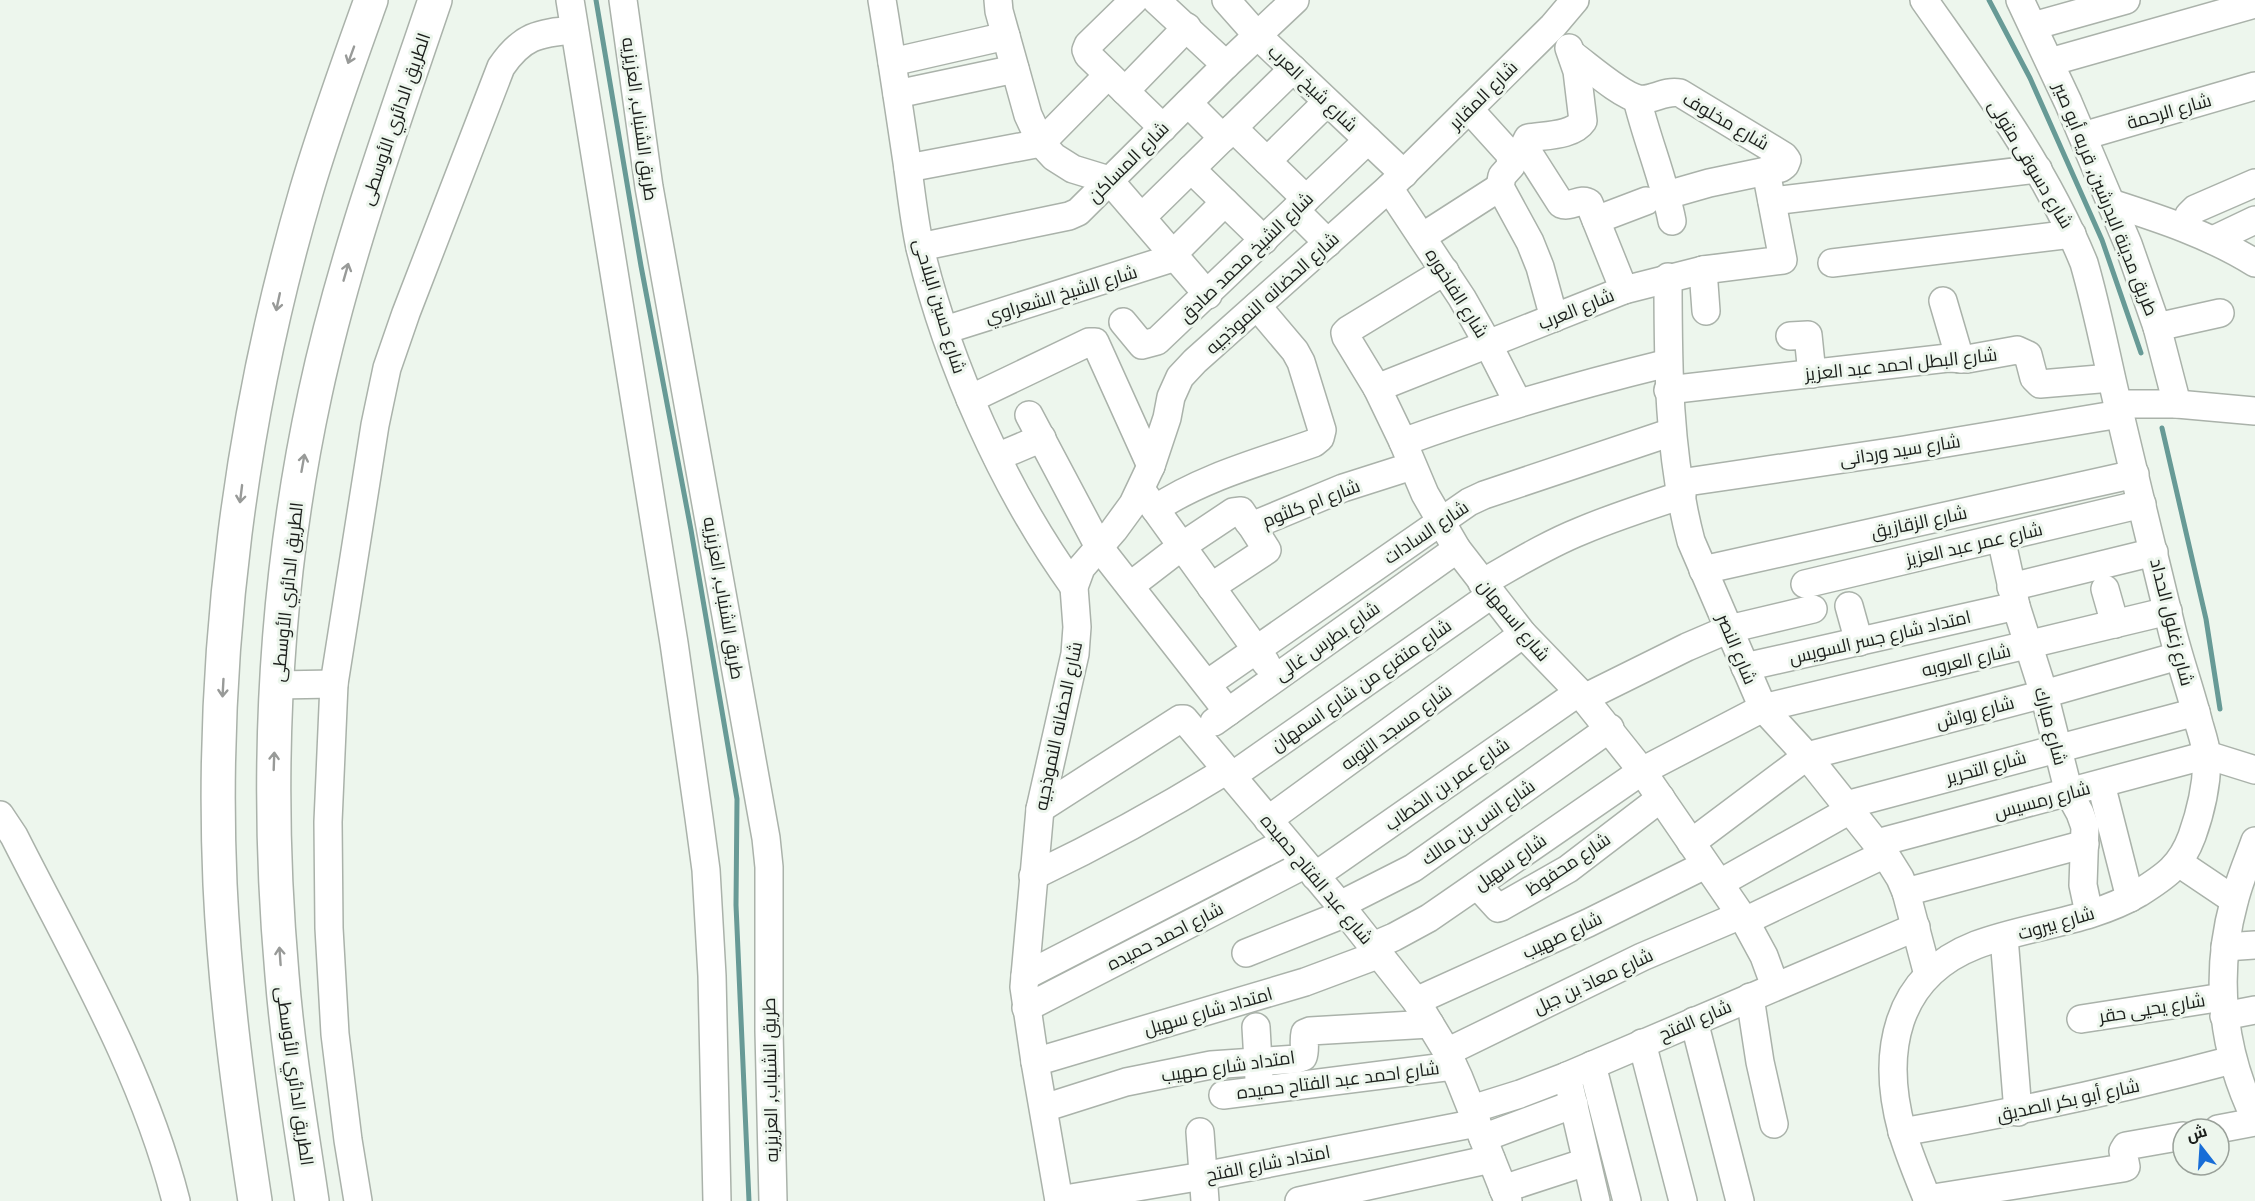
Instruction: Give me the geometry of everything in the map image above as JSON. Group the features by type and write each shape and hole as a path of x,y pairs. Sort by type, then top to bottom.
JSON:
{"highway":[{"path":"255,1201 236,1080 226,981 220,881 219,782 230,583 255,408 280,289 336,98 371,0"},
{"name":"الطريق الدائري الأوسطى","path":"312,1201 293,1074 280,955 275,879 273,782 277,685 290,544 297,491 315,395 338,300 365,206 435,0"}],"street":[{"path":"570,0 674,643 706,870 712,976 717,1201"},
{"name":"طريق الشنباب, العزيزيه","path":"623,0 649,188 766,838 769,867 768,1031 773,1201"},
{"name":"شارع حسين البلاحى","path":"882,0 920,247 945,330 970,399 997,457 1046,548 1074,586"},
{"path":"998,0 999,11 1029,115 1041,143 1054,157 1073,169 1109,180 1208,295"},
{"path":"1134,0 1088,45 1086,50 1088,55 1163,128"},
{"path":"1156,0 1226,65"},
{"name":"شارع شيخ العرب","path":"1226,0 1257,35 1368,140 1396,181"},
{"name":"شارع المساكن","path":"920,247 1069,216 1085,206 1226,65 1295,0"},
{"name":"شارع المقابر","path":"1396,181 1553,26 1575,0"},
{"name":"شارع دسوقى متولى","path":"1924,0 1984,85 2038,169 2072,234 2091,286 2112,378"},
{"name":"طريق مدينة البدرشين, قريه أبو صير","path":"2020,0 2083,136 2128,244 2157,327 2177,404"},
{"path":"2033,27 2126,0"},
{"path":"2050,62 2255,4"},
{"path":"1422,237 1502,176 1528,138 1578,128 1583,121 1573,55 1553,26"},
{"path":"908,168 1041,143 1187,27"},
{"path":"358,1201 335,1034 329,928 328,822 334,684 378,406 395,340 501,67 511,52 541,33 574,30"},
{"path":"892,63 1006,36"},
{"path":"1573,55 1626,94 1637,99 1662,206"},
{"path":"897,94 1016,69"},
{"path":"1142,217 1293,69"},
{"name":"شارع الرحمة","path":"2083,136 2255,86"},
{"name":"شارع مخلوف","path":"1637,99 1649,99 1666,92 1680,93 1775,163"},
{"path":"1267,161 1327,102"},
{"path":"1188,103 1267,161 1328,243"},
{"path":"1469,109 1517,151 1561,204 1566,206 1588,201 1624,290"},
{"name":"شارع الشيخ محمد صادق","path":"1123,322 1142,345 1150,345 1157,341 1208,295 1368,140"},
{"path":"1596,220 1662,206 1775,163 1772,201 2038,169"},
{"path":"1191,169 1264,240"},
{"name":"شارع الفاخوره","path":"1396,181 1422,237 1488,344 1518,403"},
{"name":"شارع الحضانه النموذجيه","path":"1059,1201 1026,1008 1025,976 1040,808 1075,654 1077,627 1074,586 1081,568 1149,488 1171,397 1180,377 1396,181"},
{"path":"2184,227 2189,215 2195,209 2255,183"},
{"path":"1487,187 1530,242 1540,267 1554,318"},
{"name":"شارع العرب","path":"1377,388 1624,290 1668,277 1703,270 1783,260 1772,201"},
{"path":"1174,255 1225,202"},
{"path":"2111,203 2184,227 2253,260"},
{"path":"2213,240 2255,220"},
{"path":"1832,262 2072,234"},
{"name":"شارع الشيخ الشعراوي","path":"945,330 1174,255"},
{"path":"1703,270 1706,311"},
{"name":"شارع اسمهان","path":"1445,271 1345,333 1377,388 1440,522 1457,549 1523,634 1610,728 1642,771 1743,918 1764,956 1775,986"},
{"path":"1149,488 1202,483 1314,443 1320,438 1322,430 1301,362 1259,304 1231,273"},
{"name":"شارع النصر","path":"1668,277 1668,390 1672,432 1691,541 1763,708 1806,756 1881,849 1906,892 1928,975"},
{"path":"1943,301 1960,359"},
{"path":"2157,327 2220,313"},
{"path":"1790,336 1808,335 1812,374"},
{"path":"970,399 1089,342 1095,342 1149,488 1182,546 1276,677"},
{"name":"شارع البطل احمد عبد العزيز","path":"1668,390 1948,358 1960,359 2018,350 2028,355 2034,378 2040,384 2112,378"},
{"name":"شارع ام كلثوم","path":"1130,586 1182,546 1233,512 1241,511 1251,525 1343,488 1408,454 1518,403 1593,381 1668,363"},
{"name":"شارع زغلول الحداد","path":"2112,378 2178,656 2207,754 2200,811 2179,863"},
{"name":"شارع سيد وردانى","path":"1486,589 1530,555 1681,489 2119,409 2177,404 2255,411"},
{"path":"1029,415 1099,547 1228,712"},
{"name":"شارع السادات","path":"1207,684 1469,502 1672,432"},
{"path":"997,457 1042,438"},
{"name":"شارع الزقازيق","path":"1703,570 2135,474"},
{"name":"شارع عمر عبد العزيز","path":"1729,629 1809,597 2001,538 2142,504"},
{"path":"1211,587 1267,550 1251,525"},
{"name":"شارع مبارك","path":"2001,538 2014,596 2044,694 2069,793 2085,827 2083,885 2089,913"},
{"name":"شارع بطرس غالى","path":"1197,734 1457,549"},
{"name":"امتداد شارع جسر السويس","path":"1745,667 1859,642 2154,552"},
{"name":"شارع متفرع من شارع اسمهان","path":"1033,876 1099,844 1229,773 1486,589"},
{"path":"2105,589 2115,624"},
{"path":"1849,606 1859,642"},
{"name":"شارع العروبه","path":"1642,771 1763,708 2168,611"},
{"name":"شارع عمر بن الخطاب","path":"1310,870 1581,695 1729,629"},
{"name":"شارع مسجد التوبه","path":"1268,820 1523,634"},
{"name":"شارع رواش","path":"1806,756 2044,694 2178,656"},
{"path":"277,685 334,684"},
{"name":"شارع التحرير","path":"1705,864 1848,807 2057,747 2196,712"},
{"name":"شارع عبد الفتاح حميده","path":"1040,808 1180,719 1184,720 1377,950 1416,1001 1450,1059 1506,1195"},
{"name":"شارع انس بن مالك","path":"1246,953 1343,909 1413,868 1610,728"},
{"path":"2207,754 2255,770"},
{"name":"شارع رمسيس","path":"1743,918 1881,849 2207,754"},
{"path":"1705,864 1806,756"},
{"name":"شارع سهيل","path":"1377,950 1477,885 1642,771"},
{"path":"2102,784 2130,898"},
{"name":"شارع محفوظ","path":"1477,885 1498,908 1568,869 1661,798"},
{"path":"0,815 14,836 135,1078 164,1155 176,1201"},
{"path":"1544,839 1568,869"},
{"path":"2231,1126 2255,1120 2249,1091 2232,1060 2224,1007 2225,947 2240,906 2255,841"},
{"path":"1025,976 1286,842"},
{"path":"1906,892 2085,844"},
{"path":"2179,863 2240,906"},
{"name":"شارع بيروت","path":"1927,1200 1902,1132 1894,1089 1892,1061 1895,1034 1908,1002 1928,975 1951,957 1968,949 2108,908 2158,881 2179,863"},
{"name":"شارع صهيب","path":"1416,1001 1588,923 1705,864"},
{"name":"شارع احمد حميده","path":"1026,1008 1310,870"},
{"name":"شارع معاذ بن جبل","path":"1450,1059 1631,962 1743,918"},
{"name":"شارع الفتح","path":"1481,1132 1520,1094 1568,1076 1642,1042 1916,927"},
{"path":"2004,937 2018,1112"},
{"path":"2225,947 2255,945"},
{"name":"امتداد شارع سهيل","path":"1035,1062 1305,982 1377,950"},
{"path":"1750,997 1760,1062 1774,1124"},
{"path":"2224,1007 2255,1010"},
{"name":"شارع يحيى حقر","path":"2081,1019 2224,1007"},
{"path":"1694,1021 1740,1201"},
{"name":"امتداد شارع صهيب","path":"1044,1108 1126,1082 1211,1065 1303,1057 1305,1033 1310,1031 1430,1024"},
{"path":"1256,1027 1260,1090"},
{"path":"1642,1042 1683,1201"},
{"name":"شارع احمد عبد الفتاح حميده","path":"1223,1095 1450,1059"},
{"name":"شارع أبو بكر الصديق","path":"1902,1132 2090,1097 2232,1060"},
{"path":"1592,1065 1627,1201"},
{"path":"1568,1076 1596,1201"},
{"path":"1299,1201 1481,1132 1574,1104"},
{"path":"1200,1132 1204,1189"},
{"name":"امتداد شارع الفتح","path":"1059,1201 1204,1189 1481,1132"},
{"path":"1927,1200 2123,1168 2126,1167 2126,1163 2123,1148 2171,1138"},
{"path":"1506,1195 1586,1162"}],"waterway":[{"path":"596,0 641,266 691,530 737,799 736,905 749,1201"},
{"path":"1989,0 2030,78 2102,240 2141,353"},
{"path":"2162,428 2206,619 2220,709"}]}
